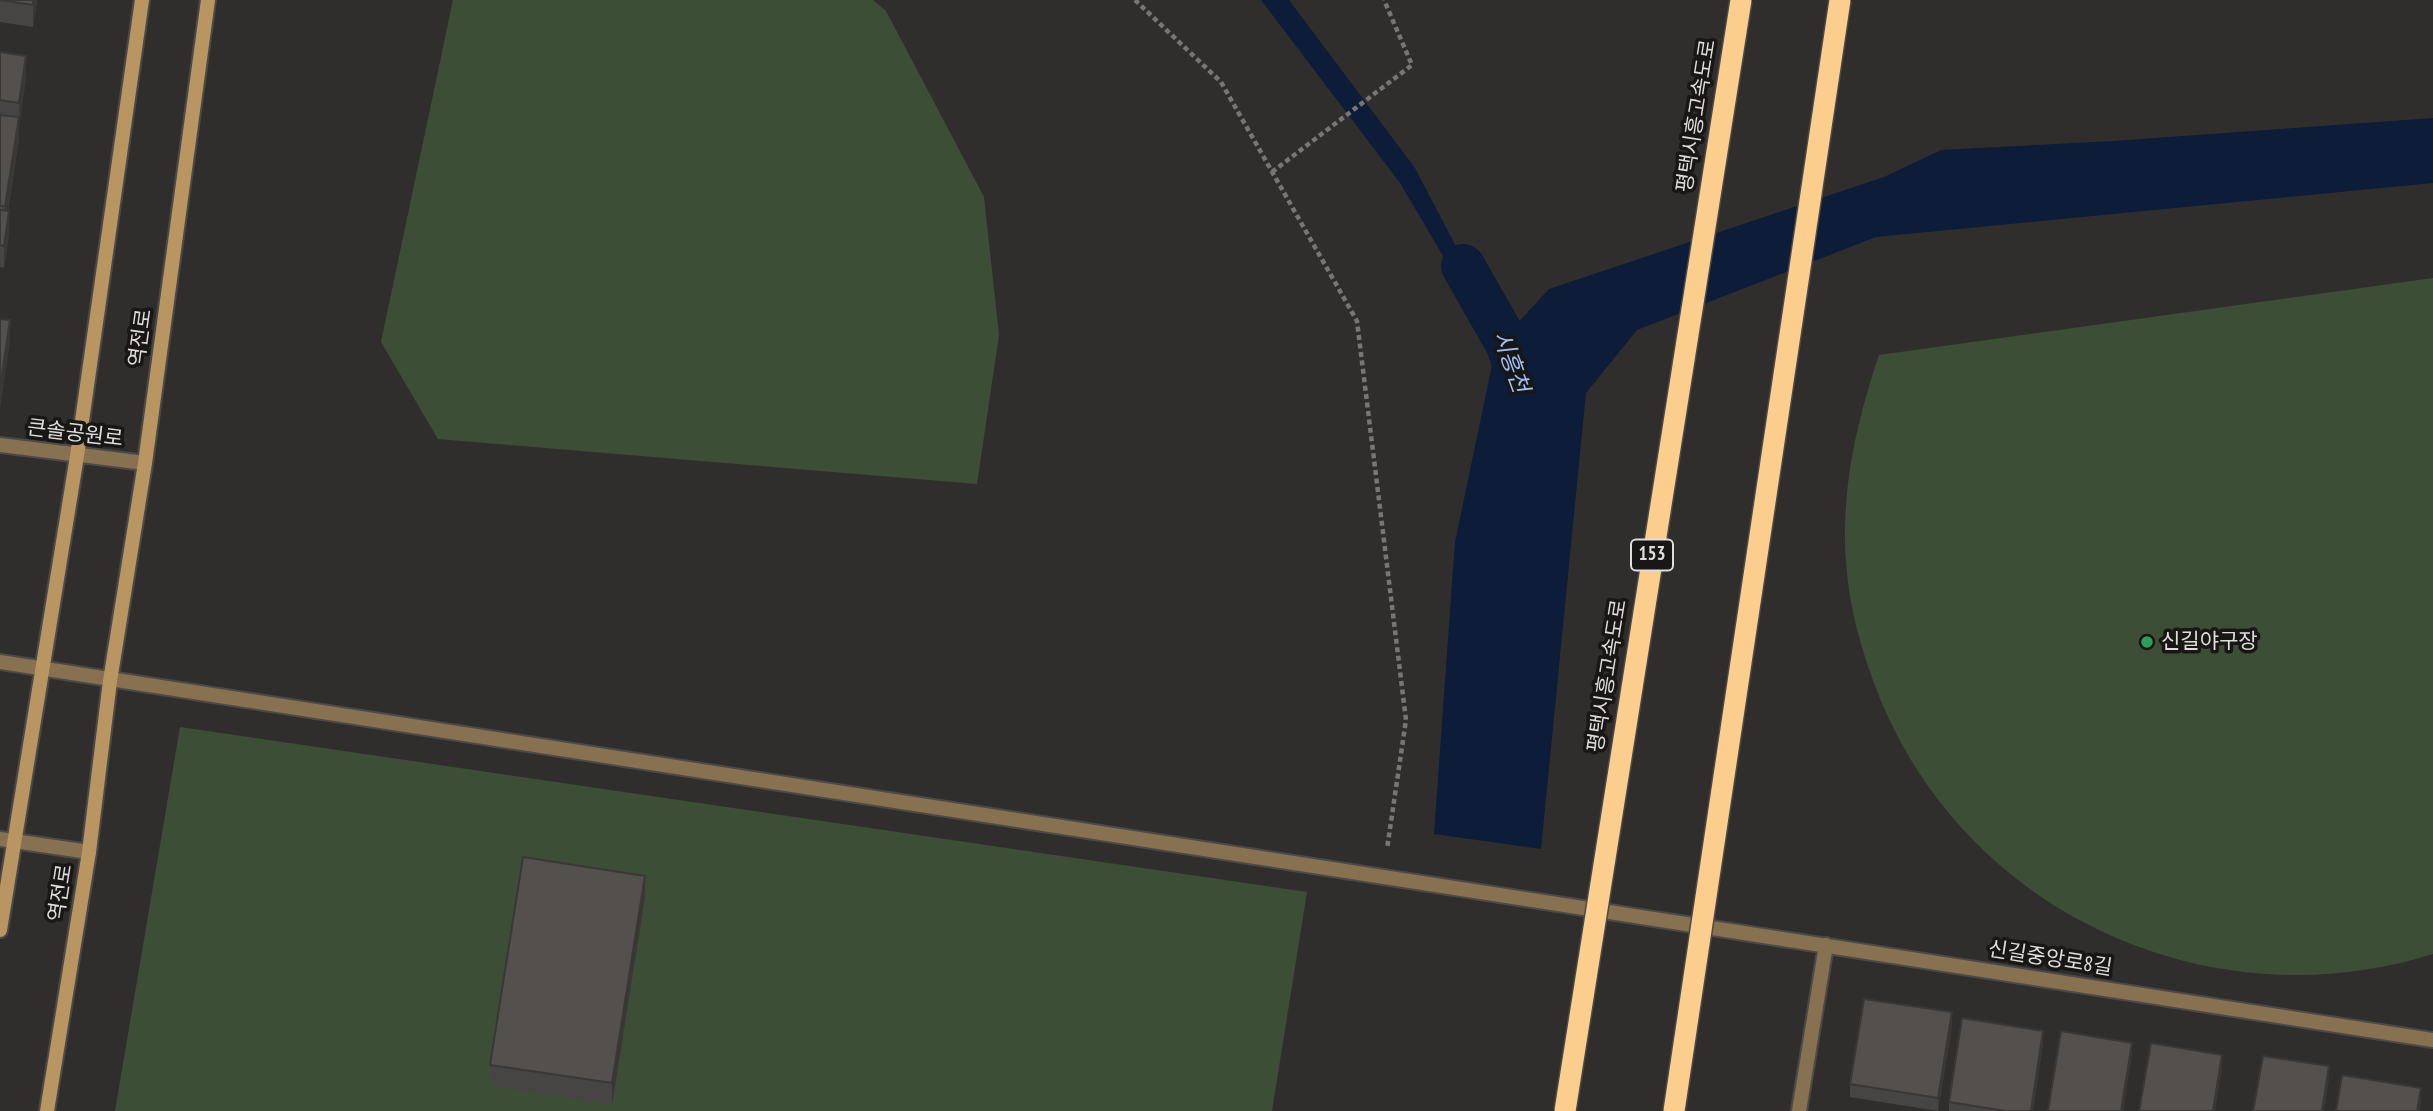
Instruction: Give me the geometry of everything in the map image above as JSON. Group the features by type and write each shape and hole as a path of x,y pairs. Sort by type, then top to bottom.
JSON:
{"highway":[{"name":"평택시흥고속도로","path":"1565,1111 1741,0"},
{"path":"1674,1111 1840,0"}],"street":[{"path":"0,930 7,840 42,669 77,456 142,0"},
{"name":"역전로","path":"47,1111 89,852 110,681 145,463 208,0"},
{"name":"큰솔공원로","path":"0,445 145,463"},
{"path":"0,662 110,681"},
{"name":"신길중앙로8길","path":"110,681 2433,1040"},
{"path":"7,840 89,852"},
{"path":"1800,1111 1826,945"}],"path":[{"path":"1135,0 1221,82 1357,321 1406,720 1387,849"},
{"path":"1272,172 1412,65 1384,0"}],"green space":[{"path":"453,0 873,0 886,11 984,197 999,335 977,484 438,439 381,342"},
{"name":"신길야구장","path":"2433,278 2433,954 2349,972 2265,974 2183,961 2105,933 2034,892 1971,838 1919,773 1879,696 1853,613 1845,535 1852,457 1863,406 1879,355"},
{"path":"180,727 1307,892 1272,1111 115,1111"}],"water":[{"path":"1261,0 1289,0 1415,168 1504,338 1549,289 1884,177 1941,150 2113,141 2433,118 2433,183 1876,237 1637,330 1586,393 1541,849 1434,834 1455,542 1496,346 1400,183"}],"building":[{"path":"0,0 33,0 33,5"},
{"path":"0,52 26,56 19,103 0,100"},
{"path":"0,115 19,117 5,206 0,206"},
{"path":"0,210 9,211 4,246 0,245"},
{"path":"0,319 10,320 0,388"},
{"path":"523,857 645,876 612,1083 490,1065"},
{"path":"1864,999 1952,1012 1938,1098 1850,1084"},
{"path":"1962,1018 2043,1031 2031,1111 2005,1111 1949,1102"},
{"path":"2061,1031 2132,1043 2121,1111 2048,1111"},
{"path":"2151,1043 2222,1055 2213,1111 2139,1111"},
{"path":"2263,1056 2329,1066 2322,1111 2253,1111"},
{"path":"2342,1075 2421,1088 2417,1111 2336,1111"}],"waterway":[{"name":"시흥천","path":"1463,266 1508,345 1524,395"}],"place":[{"name":"신길야구장","path":"2147,642"}]}
